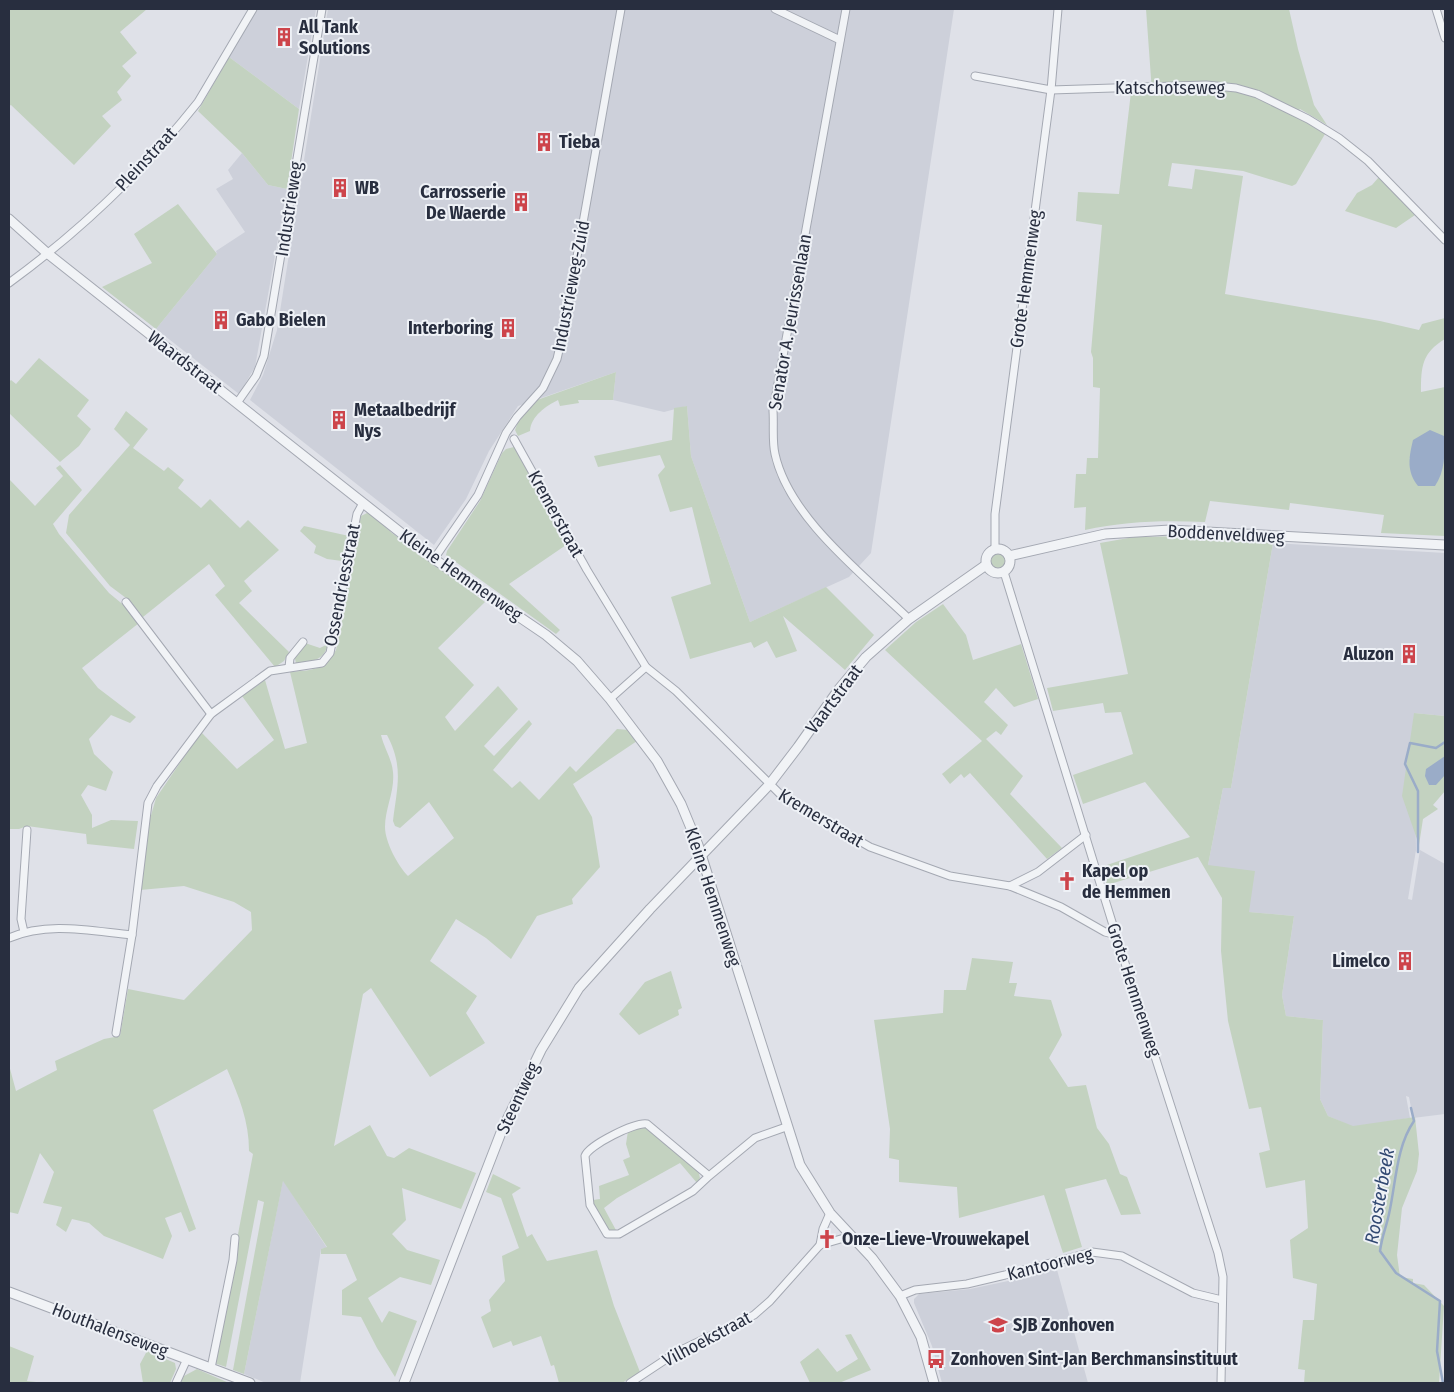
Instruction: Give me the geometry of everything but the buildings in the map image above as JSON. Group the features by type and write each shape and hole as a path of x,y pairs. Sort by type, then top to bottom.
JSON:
{"street":[{"name":"Pleinstraat","path":"9,283 48,253 125,184 187,116 198,102 253,9"},
{"name":"Industrieweg","path":"237,403 256,376 264,356 322,9"},
{"name":"Industrieweg-Zuid","path":"434,559 478,495 506,433 517,417 543,388 557,359 567,315 621,9"},
{"path":"775,9 840,40"},
{"name":"Senator A. Jeurissenlaan","path":"846,9 773,411 775,453 788,488 810,523 909,619"},
{"name":"Grote Hemmenweg","path":"986,565 986,557 995,549 996,504 1051,90 1058,9"},
{"path":"1436,9 1445,38"},
{"name":"Katschotseweg","path":"975,76 1051,90 1206,85 1236,88 1257,94 1308,119 1339,138 1368,161 1445,240"},
{"name":"Waardstraat","path":"9,218 48,253 363,504"},
{"name":"Kremerstraat","path":"514,439 587,570 646,667 676,691 747,759 769,785 783,797 870,847 950,876 1010,886 1061,906 1105,932 1116,935"},
{"name":"Kleine Hemmenweg","path":"363,504 434,559 562,647 610,699 662,769 681,804 701,855 786,1127 800,1165 830,1213 887,1276 900,1296 921,1337 934,1383"},
{"name":"Ossendriesstraat","path":"116,1033 132,935 148,803 157,786 211,714 270,671 322,663 330,653 357,514 363,504"},
{"name":"Boddenveldweg","path":"1009,556 1105,534 1170,530 1445,545"},
{"path":"986,565 994,572 1004,572 1009,567 1009,556 1005,551 995,549"},
{"name":"Vaartstraat","path":"701,855 769,785 798,748 839,689 866,657 909,619 986,565"},
{"name":"Grote Hemmenweg","path":"1004,572 1116,935 1218,1253 1223,1277 1220,1383"},
{"path":"126,602 211,714"},
{"name":"Ossendriesstraat","path":"289,668 290,658 303,642"},
{"path":"610,699 646,667"},
{"path":"24,932 21,919 27,830"},
{"path":"1010,886 1038,872 1086,835"},
{"name":"Steentweg","path":"404,1383 486,1170 522,1085 540,1050 579,988 701,855"},
{"path":"9,938 24,932 50,928 132,935"},
{"path":"709,1176 647,1124 634,1124 590,1149 585,1156 590,1205 607,1234 619,1234 693,1191 755,1138 786,1127"},
{"name":"Vilhoekstraat","path":"630,1383 677,1352 754,1315 770,1301 820,1245 823,1229 830,1213"},
{"path":"820,1245 851,1236"},
{"path":"211,1368 233,1260 235,1238"},
{"name":"Kantoorweg","path":"900,1296 915,1290 968,1284 1092,1252 1122,1256 1193,1293 1222,1300"},
{"name":"Houthalenseweg","path":"9,1292 250,1383"},
{"path":"176,1383 187,1359"}],"shaded area":[{"path":"257,9 316,9 299,109 229,57"},
{"path":"328,9 954,9 871,553 849,577 750,622 691,456 687,406 664,412 613,400 616,372 518,406 489,451 466,499 434,545 250,400 263,375 277,330"},
{"path":"242,153 268,185 287,189 255,367 239,394 156,329 217,254 216,251 245,232 216,189 233,179 228,170"},
{"path":"1273,543 1445,553 1445,716 1414,713 1416,850 1408,899 1412,900 1420,850 1445,864 1445,1114 1413,1118 1409,1097 1406,1096 1410,1118 1353,1127 1328,1116 1320,1099 1323,1020 1286,1016 1282,995 1294,916 1249,912 1208,865 1223,788 1231,788"},
{"path":"283,1180 327,1248 321,1249 300,1383 266,1383 244,1374"},
{"name":"SJB Zonhoven","path":"1056,1266 1088,1383 942,1383 932,1346 914,1299 919,1294 970,1289 1008,1281"}],"green space":[{"path":"9,9 147,9 120,32 137,53 122,66 131,76 117,92 122,100 102,116 111,126 74,165 11,105 9,106"},
{"path":"1146,9 1289,9 1314,105 1327,125 1300,109 1294,115 1325,134 1296,184 1292,186 1243,171 1172,163 1168,186 1192,189 1195,169 1243,176 1225,294 1380,321 1419,330 1422,324 1445,318 1445,339 1437,344 1424,361 1421,392 1445,387 1445,450 1445,536 1381,533 1384,515 1290,503 1289,510 1210,501 1205,522 1145,522 1085,530 1086,507 1074,508 1076,474 1086,474 1087,458 1098,458 1100,388 1093,387 1093,358 1091,352 1102,225 1076,221 1078,192 1119,194 1131,92 1152,92","holes":["1444,436 1445,450 1409,459"]},
{"path":"229,57 299,109 287,189 268,185 242,153 198,111"},
{"path":"1379,177 1415,215 1396,228 1345,211 1357,193 1372,185"},
{"path":"178,204 217,254 156,329 102,287 152,263 134,234"},
{"path":"39,358 89,400 77,416 91,429 79,446 60,462 9,413 9,382 11,380 16,384"},
{"path":"616,372 613,400 578,400 579,403 560,406 558,400 544,408 536,416 530,431 518,436 515,430 518,422 537,400"},
{"path":"687,406 691,456 750,622 826,587 874,635 845,670 783,616 797,651 776,658 767,641 754,648 751,642 690,659 671,597 711,584 692,507 670,512 658,475 665,467 660,455 598,467 594,456 672,440 674,408"},
{"path":"126,411 148,429 133,448 164,471 168,467 184,480 178,488 201,508 210,499 240,528 248,520 279,550 244,581 252,591 239,603 289,652 284,661 275,667 215,595 225,586 209,564 143,617 130,601 110,586 66,533 69,515 130,445 114,429"},
{"path":"514,447 519,452 569,543 509,584 560,630 556,634 446,555 480,501 502,453 506,449"},
{"path":"60,465 82,490 53,524 59,534 109,593 126,607 139,623 82,668 98,688 136,717 130,723 111,715 89,739 94,754 113,772 106,791 88,785 81,795 92,815 92,828 111,820 138,821 134,849 87,844 86,834 27,826 19,829 9,829 9,479 35,506 63,476 56,468"},
{"path":"367,513 371,514 392,533 485,602 438,648 474,685 445,717 455,731 498,686 518,709 484,746 494,756 529,720 532,724 493,770 512,788 520,781 539,800 570,766 576,772 617,729 629,730 637,741 573,784 592,817 600,867 572,899 573,904 537,916 511,959 486,938 456,919 430,961 477,996 466,1013 485,1043 430,1077 371,988 363,994 334,1146 370,1125 387,1156 394,1158 409,1148 476,1173 461,1209 402,1188 406,1220 392,1234 407,1250 440,1260 431,1285 400,1277 368,1298 382,1323 389,1311 417,1321 395,1377 361,1317 342,1315 342,1290 357,1280 346,1254 321,1254 321,1249 327,1247 283,1181 244,1374 233,1370 264,1202 258,1200 226,1367 214,1363 253,1154 249,1151 249,1140 242,1109 227,1069 153,1110 196,1229 189,1232 181,1212 165,1218 172,1236 163,1259 104,1236 89,1223 72,1219 66,1232 56,1225 62,1207 43,1203 54,1172 40,1153 18,1214 9,1212 9,1065 16,1091 57,1070 55,1061 104,1039 120,1036 128,989 184,1000 252,930 251,912 234,902 184,886 140,890 150,819 156,798 201,732 237,769 274,740 242,696 265,680 285,749 307,743 290,672 311,670 322,666 336,650 361,516","holes":["381,735 387,735 396,757 398,777 393,821 395,826 400,828 429,802 454,838 408,876 393,853 387,840 385,827 393,779 391,763"]},
{"path":"304,526 349,536 344,559 342,561 327,559 314,553 316,546 300,531"},
{"path":"1193,536 1273,543 1231,788 1223,788 1208,865 1255,871 1249,912 1294,916 1282,995 1286,1016 1323,1020 1320,1099 1328,1116 1353,1126 1415,1117 1419,1154 1417,1171 1402,1208 1397,1255 1400,1277 1413,1279 1413,1283 1424,1285 1444,1306 1439,1383 1304,1383 1305,1370 1298,1369 1303,1320 1314,1320 1317,1284 1293,1278 1290,1240 1308,1228 1305,1180 1266,1188 1259,1153 1270,1150 1261,1107 1249,1109 1228,1021 1221,951 1222,898 1198,857 1107,885 1101,867 1190,837 1145,782 1083,804 1073,775 1133,754 1121,712 1105,713 1103,703 1053,711 1047,688 1128,674 1100,543 1134,537"},
{"path":"998,553 1006,561 998,569 990,561"},
{"path":"943,604 966,635 973,660 1021,644 1038,699 1014,707 996,688 984,702 1008,725 1001,735 996,731 986,739 1023,776 1010,794 1062,848 1047,859 970,773 964,778 961,774 950,784 942,774 982,741 885,650 916,622"},
{"path":"305,643 320,648 328,644 323,654 316,660 296,663 294,655"},
{"path":"1414,713 1445,716 1445,791 1433,805 1438,809 1423,819 1419,845 1402,796"},
{"path":"972,958 1013,962 1009,983 1017,983 1014,996 1051,1000 1062,1035 1049,1058 1068,1087 1086,1085 1097,1128 1109,1144 1120,1174 1127,1177 1141,1214 1121,1215 1106,1179 1065,1189 1082,1247 1063,1253 1044,1195 959,1218 957,1187 899,1182 899,1160 889,1158 890,1129 874,1020 943,1013 944,990 966,990"},
{"path":"671,971 682,1008 678,1010 679,1015 639,1035 619,1014 645,982"},
{"path":"638,1126 646,1127 698,1170 700,1178 697,1183 680,1163 617,1198 604,1208 617,1232 609,1232 593,1200 600,1199 599,1186 629,1175 623,1160 630,1157 626,1144 628,1131"},
{"path":"493,1174 521,1188 512,1194 527,1237 532,1234 547,1261 597,1250 614,1306 640,1372 622,1383 559,1383 554,1365 551,1366 541,1336 513,1346 511,1341 493,1348 481,1317 491,1311 489,1300 505,1281 502,1256 519,1248 501,1198 486,1192"},
{"path":"851,1334 871,1370 839,1383 810,1383 800,1362 818,1348 837,1372 858,1359 845,1335"},
{"path":"9,1346 34,1356 27,1381 46,1383 9,1383"},
{"path":"147,1351 175,1363 176,1369 170,1383 143,1383 140,1364"},
{"path":"197,1369 229,1383 180,1383 184,1376"}],"water":[{"path":"1430,430 1444,436 1443,468 1435,486 1418,486 1410,469 1413,440"},
{"path":"1445,756 1445,775 1436,785 1429,785 1425,776 1426,769"}],"waterway":[{"name":"Roosterbeek","path":"1418,852 1418,791 1405,764 1410,743 1436,748 1445,742"},
{"name":"Roosterbeek","path":"1411,1108 1414,1121 1403,1142 1380,1251 1396,1273 1440,1301 1437,1351 1443,1383"}],"place":[{"name":"All Tank Solutions","path":"284,37"},
{"name":"Tieba","path":"544,142"},
{"name":"WB","path":"340,188"},
{"name":"Carrosserie De Waerde","path":"521,202"},
{"name":"Gabo Bielen","path":"221,320"},
{"name":"Interboring","path":"508,328"},
{"name":"Metaalbedrijf Nys","path":"339,420"},
{"name":"Aluzon","path":"1409,654"},
{"name":"Kapel op de Hemmen","path":"1067,881"},
{"name":"Limelco","path":"1405,961"},
{"name":"Onze-Lieve-Vrouwekapel","path":"827,1239"},
{"name":"SJB Zonhoven","path":"998,1325"},
{"name":"Zonhoven Sint-Jan Berchmansinstituut","path":"936,1359"}]}
